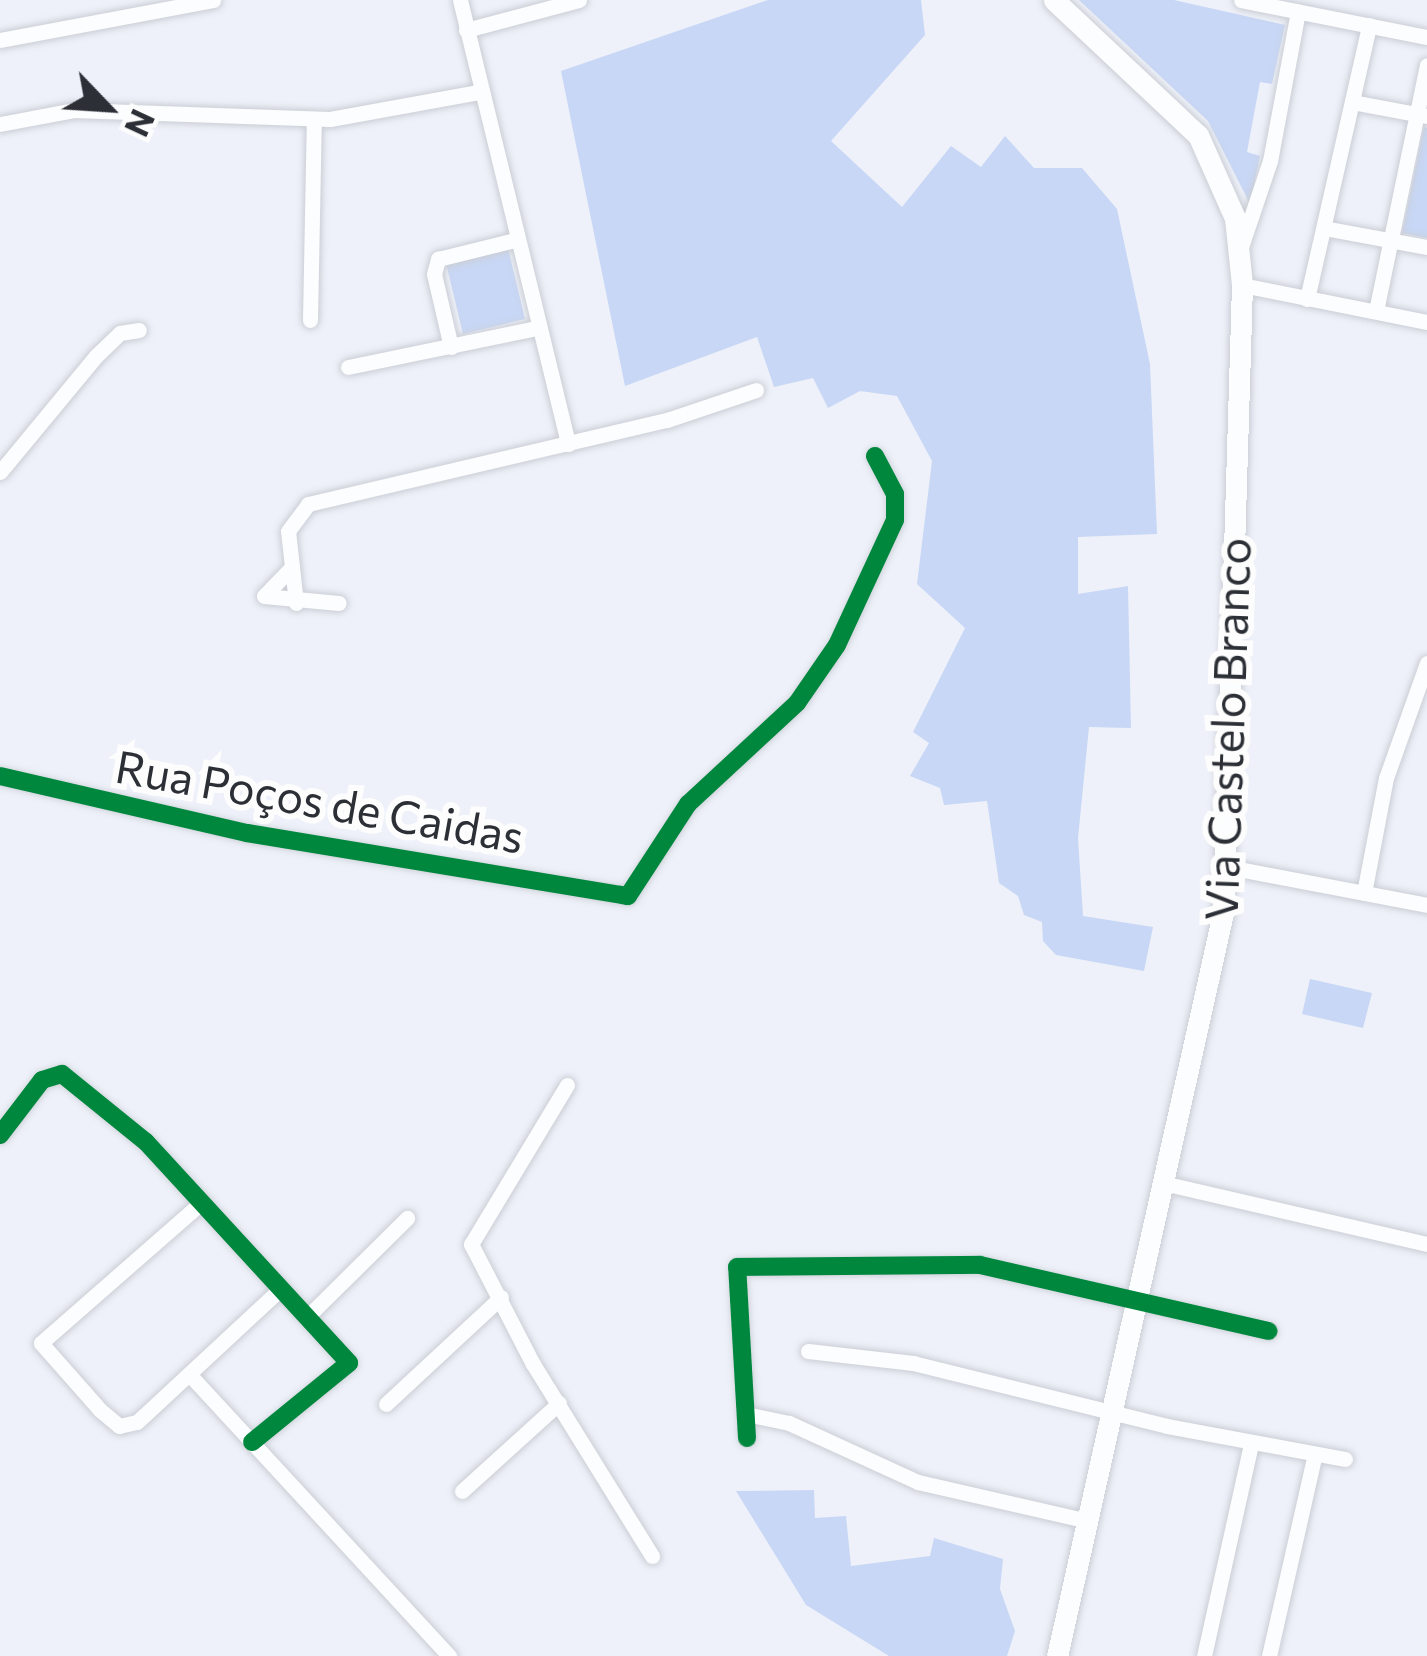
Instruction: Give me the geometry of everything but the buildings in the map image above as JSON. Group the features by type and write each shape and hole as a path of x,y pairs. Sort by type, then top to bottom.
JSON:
{"main road":[{"name":"Via Castelo Branco","path":"1054,0 1198,135 1228,197 1240,248 1242,285 1228,867 1168,1184 1058,1656"}],"street":[{"path":"0,40 213,0"},
{"path":"460,0 568,444"},
{"path":"466,30 579,0"},
{"path":"1241,0 1427,37"},
{"path":"1240,248 1267,176 1298,12"},
{"path":"1307,299 1369,26"},
{"path":"1376,311 1422,115 1427,65"},
{"path":"0,124 74,110 314,120 479,92"},
{"path":"1352,102 1422,115"},
{"path":"310,320 314,120"},
{"path":"1324,228 1427,247"},
{"path":"451,347 434,274 438,259 515,240"},
{"path":"1242,285 1427,322"},
{"path":"348,368 537,328"},
{"path":"0,472 96,356 121,333 139,330"},
{"path":"296,603 288,531 301,507 568,444 756,390"},
{"name":"Rua Poços de Caidas","path":"0,776 247,833 628,896 708,781 821,674 896,520 895,494 875,456"},
{"path":"292,567 264,596 296,603 339,603"},
{"path":"1364,893 1386,778 1427,663"},
{"path":"1228,867 1427,905"},
{"path":"0,1135 54,1071 102,1104 202,1202 349,1363 252,1442"},
{"path":"567,1085 540,1139 472,1235 500,1297 559,1403 652,1556"},
{"path":"1168,1184 1427,1244"},
{"path":"202,1202 41,1343 112,1422 137,1422 280,1288"},
{"path":"307,1317 407,1218"},
{"path":"747,1438 737,1267 957,1262 1142,1298 1268,1331"},
{"path":"386,1404 500,1297"},
{"path":"808,1351 913,1364 1114,1414 1345,1459"},
{"path":"189,1374 448,1656"},
{"path":"462,1491 559,1403"},
{"path":"746,1414 789,1423 918,1482 1088,1522"},
{"path":"1204,1656 1251,1444"},
{"path":"1269,1656 1315,1454"}],"shaded area":[{"path":"768,0 921,0 925,35 831,141 902,207 951,146 981,167 1005,136 1034,168 1082,168 1117,209 1150,364 1157,534 1078,537 1078,594 1128,586 1131,728 1089,727 1078,838 1083,916 1153,927 1144,971 1056,955 1043,941 1042,922 1024,915 1018,896 999,883 987,801 944,805 940,788 910,776 929,743 913,732 965,628 917,584 932,461 897,396 860,391 828,408 813,378 774,387 757,337 625,386 561,71"},
{"path":"1079,0 1174,0 1285,25 1272,84 1260,82 1247,152 1260,156 1250,204 1208,121"},
{"path":"1427,128 1427,238 1402,233"},
{"path":"508,248 525,319 463,334 446,263"},
{"path":"1310,979 1372,993 1363,1028 1302,1014"},
{"path":"814,1490 815,1518 846,1516 851,1566 930,1556 934,1538 1003,1559 1000,1589 1015,1631 1007,1656 889,1656 806,1605 736,1491"}],"cycle path":[{"path":"0,776 247,833 628,896 688,804 797,703 837,645 895,520 895,494 875,456"},
{"path":"0,1135 42,1080 62,1074 146,1142 349,1363 252,1442"},
{"path":"747,1438 737,1267 980,1265 1269,1331"}]}
